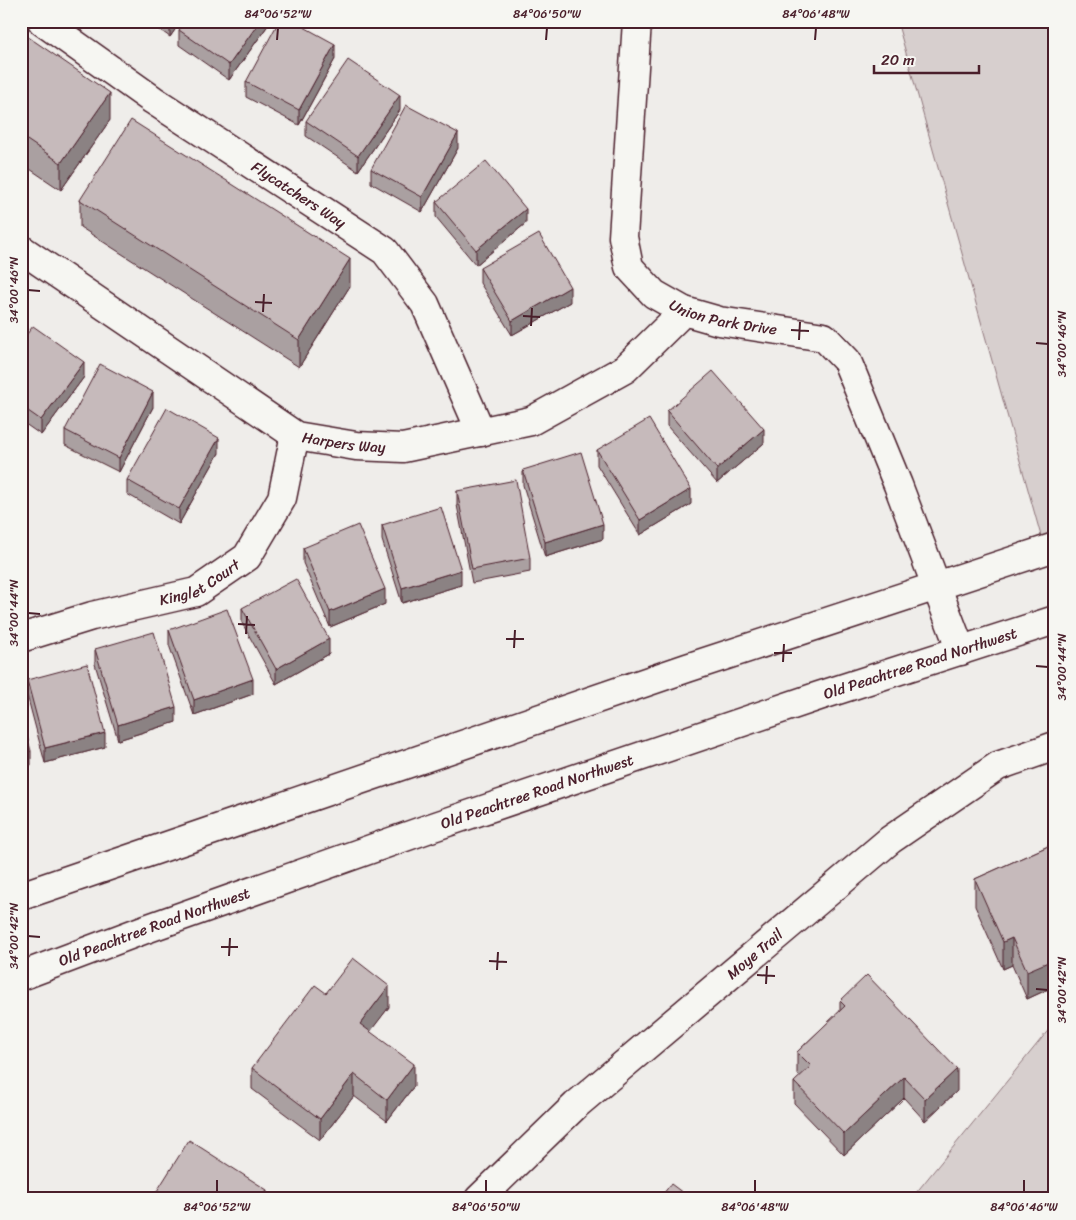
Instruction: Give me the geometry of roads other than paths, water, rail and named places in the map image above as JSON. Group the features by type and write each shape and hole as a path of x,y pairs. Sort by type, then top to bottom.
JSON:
{"street":[{"name":"Flycatchers Way","path":"42,21 153,100 385,251 425,304 481,432"},
{"name":"Union Park Drive","path":"637,21 622,237 629,267 654,294 684,311 719,321 824,337 847,361 898,485 961,651"},
{"name":"Harpers Way","path":"24,256 296,436 356,446 403,448 530,421 625,369 684,311"},
{"name":"Kinglet Court","path":"21,638 92,616 196,592 247,557 282,498 296,436"},
{"path":"21,896 687,668 1055,548"},
{"name":"Old Peachtree Road Northwest","path":"21,976 143,930 433,827 819,696 1055,620"},
{"name":"Moye Trail","path":"479,1199 576,1105 890,840 998,766 1055,746"}]}
